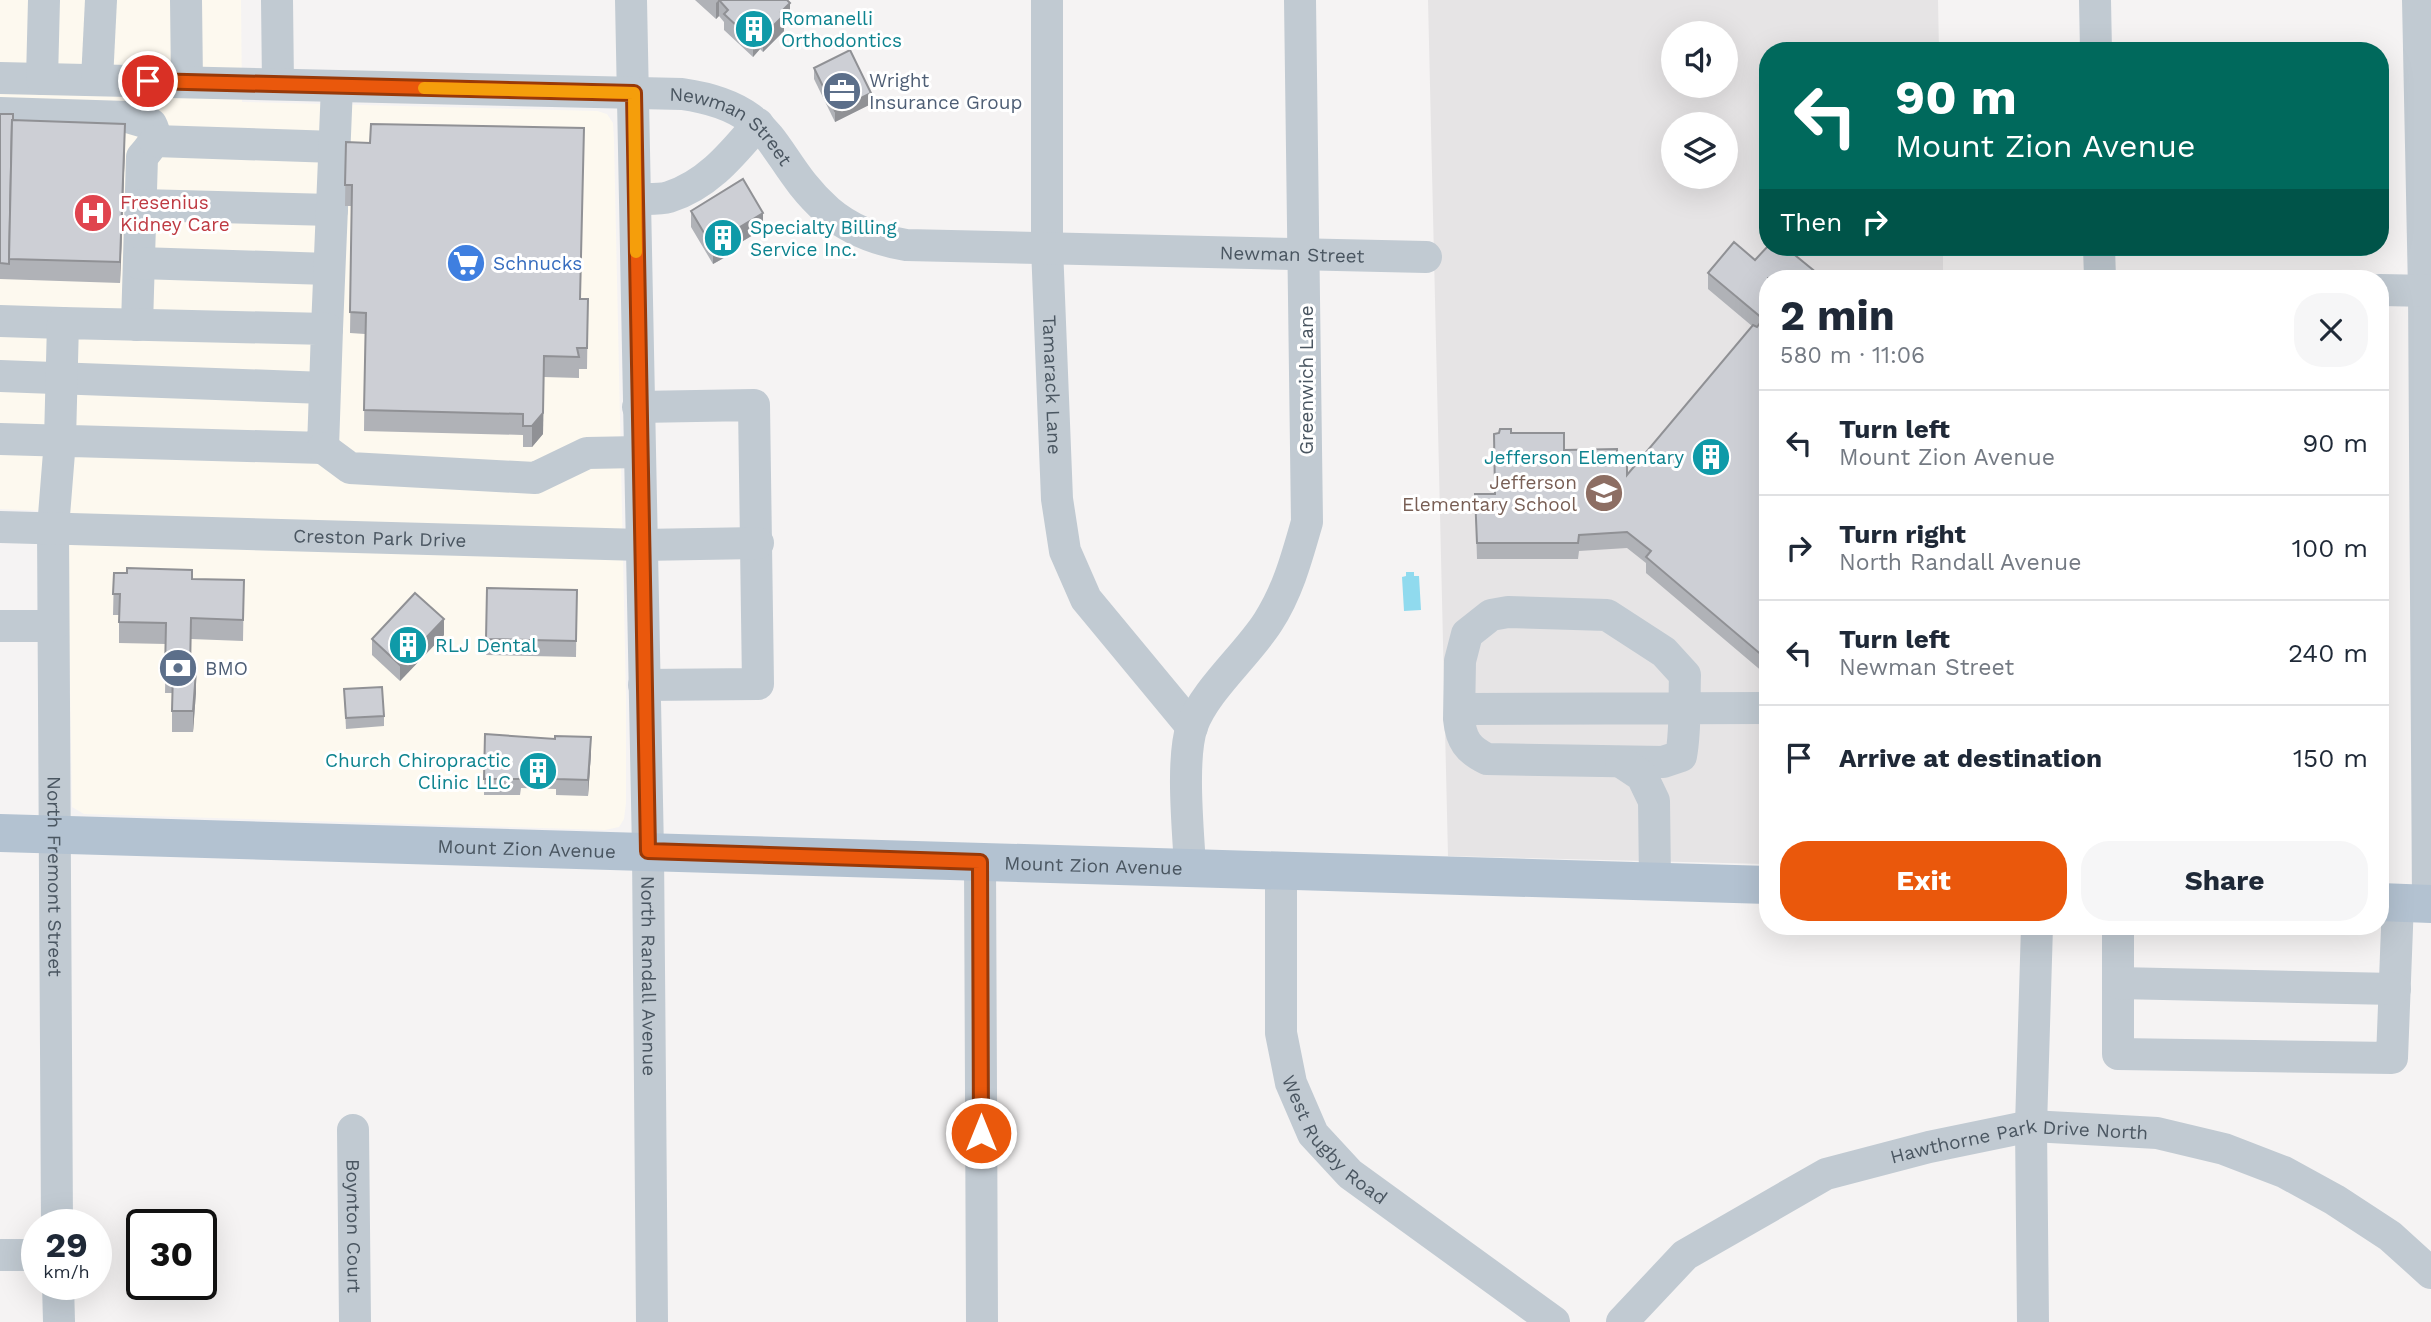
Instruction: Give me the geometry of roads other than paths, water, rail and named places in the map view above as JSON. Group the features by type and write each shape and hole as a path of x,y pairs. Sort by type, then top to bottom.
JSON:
{"main road":[{"name":"Mount Zion Avenue","path":"0,833 1759,885"}],"street":[{"path":"42,79 44,0"},
{"path":"97,80 101,0"},
{"path":"186,0 187,82"},
{"path":"277,0 278,85"},
{"name":"North Randall Avenue","path":"631,0 648,851 652,1322"},
{"name":"Tamarack Lane","path":"1047,0 1047,247 1057,499 1065,551 1086,599 1192,727"},
{"name":"Greenwich Lane","path":"1192,727 1201,710 1269,621 1293,574 1307,522 1300,0"},
{"path":"2095,0 2096,42"},
{"path":"2118,935 2118,1054 2392,1058 2395,989 2409,903 2428,291 2418,0"},
{"name":"Newman Street","path":"0,78 707,97 738,109 758,124 827,210 854,229 880,240 906,245 1426,257"},
{"path":"127,117 129,81"},
{"path":"323,448 337,86"},
{"path":"0,113 127,117 151,124 156,132 155,141 142,157 137,325"},
{"path":"635,199 667,198 695,184 722,166 758,124"},
{"path":"155,141 335,147"},
{"path":"141,205 332,210"},
{"path":"139,263 330,269"},
{"path":"2389,290 2428,291"},
{"path":"0,321 327,329"},
{"name":"North Fremont Street","path":"57,1209 53,528 60,440 63,323"},
{"path":"0,376 325,388"},
{"path":"638,407 754,405 758,542 758,684 644,685"},
{"path":"0,439 323,448 349,468 535,478 587,453 639,452"},
{"name":"Creston Park Drive","path":"0,527 641,545 758,542"},
{"path":"1508,612 1587,612 1607,615 1625,624 1679,665 1685,675 1684,706 1681,756 1663,762 1487,758 1476,754 1460,737 1460,661 1467,634 1491,615 1508,612"},
{"path":"0,626 53,626"},
{"path":"1459,719 1469,709 1477,707 1759,708"},
{"path":"1189,866 1187,785 1192,727"},
{"path":"1622,762 1642,776 1654,801 1655,881"},
{"path":"980,862 982,1322"},
{"name":"West Rugby Road","path":"1281,870 1281,1033 1291,1083 1313,1133 1350,1174 1554,1322"},
{"path":"2033,1322 2031,1126 2037,935"},
{"path":"2118,983 2395,989"},
{"name":"Hawthorne Park Drive North","path":"1622,1322 1685,1255 1826,1174 1929,1147 2031,1126 2157,1133 2224,1149 2284,1172 2335,1200 2390,1236 2431,1273"},
{"name":"Boynton Court","path":"354,1130 355,1322"},
{"path":"0,1255 21,1255"},
{"path":"58,1300 59,1322"}],"water":[{"path":"1406,572 1414,572 1414,576 1419,576 1421,610 1404,611 1402,577 1406,576"}],"place":[{"name":"Romanelli Orthodontics","path":"754,29"},
{"name":"Wright Insurance Group","path":"842,91"},
{"name":"Fresenius Kidney Care","path":"93,213"},
{"name":"Specialty Billing Service Inc.","path":"723,238"},
{"name":"Schnucks","path":"466,263"},
{"name":"Jefferson Elementary","path":"1711,457"},
{"name":"Jefferson Elementary School","path":"1604,493"},
{"name":"RLJ Dental","path":"408,645"},
{"name":"BMO","path":"178,668"},
{"name":"Church Chiropractic Clinic LLC","path":"538,771"}]}
